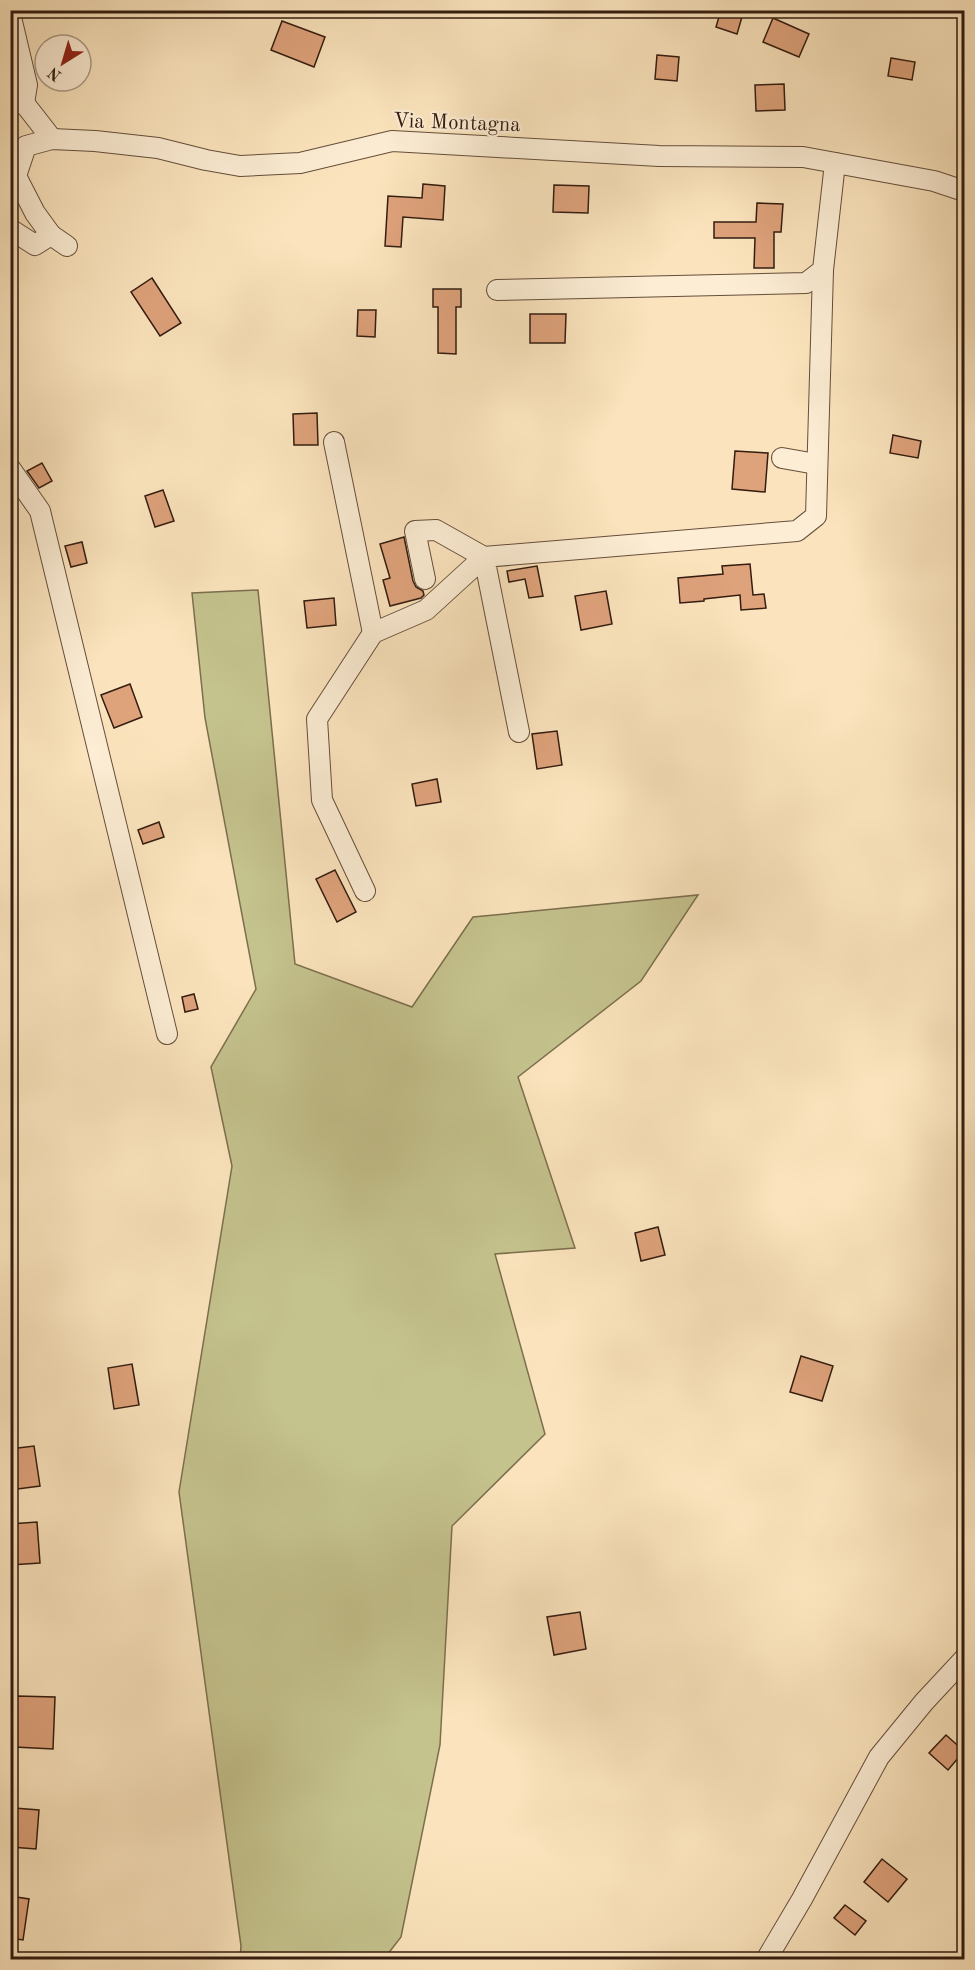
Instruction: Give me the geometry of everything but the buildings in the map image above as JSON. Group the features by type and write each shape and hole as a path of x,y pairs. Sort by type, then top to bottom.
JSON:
{"street":[{"path":"10,13 27,85 17,103 52,139"},
{"name":"Via Montagna","path":"10,229 35,245 59,241 35,213 16,176 26,146 52,139 158,148 206,160 240,165 300,163 392,141 659,156 803,157 934,181 964,191"},
{"path":"425,579 415,531 436,530 484,557 798,531 816,516 823,270 835,163"},
{"path":"497,290 806,284 823,270"},
{"path":"334,442 373,633"},
{"path":"782,458 816,464"},
{"path":"10,468 40,511 167,1034"},
{"path":"365,891 322,800 317,718 373,633 426,610 484,557"},
{"path":"484,557 519,732"},
{"path":"766,1959 802,1899 879,1757 924,1702 964,1659"}],"shaded area":[{"path":"258,590 295,964 412,1007 473,917 698,895 641,981 518,1077 575,1248 495,1254 545,1434 452,1526 440,1745 401,1937 384,1959 240,1959 241,1946 179,1492 232,1166 211,1067 256,989 205,718 192,593"}]}
